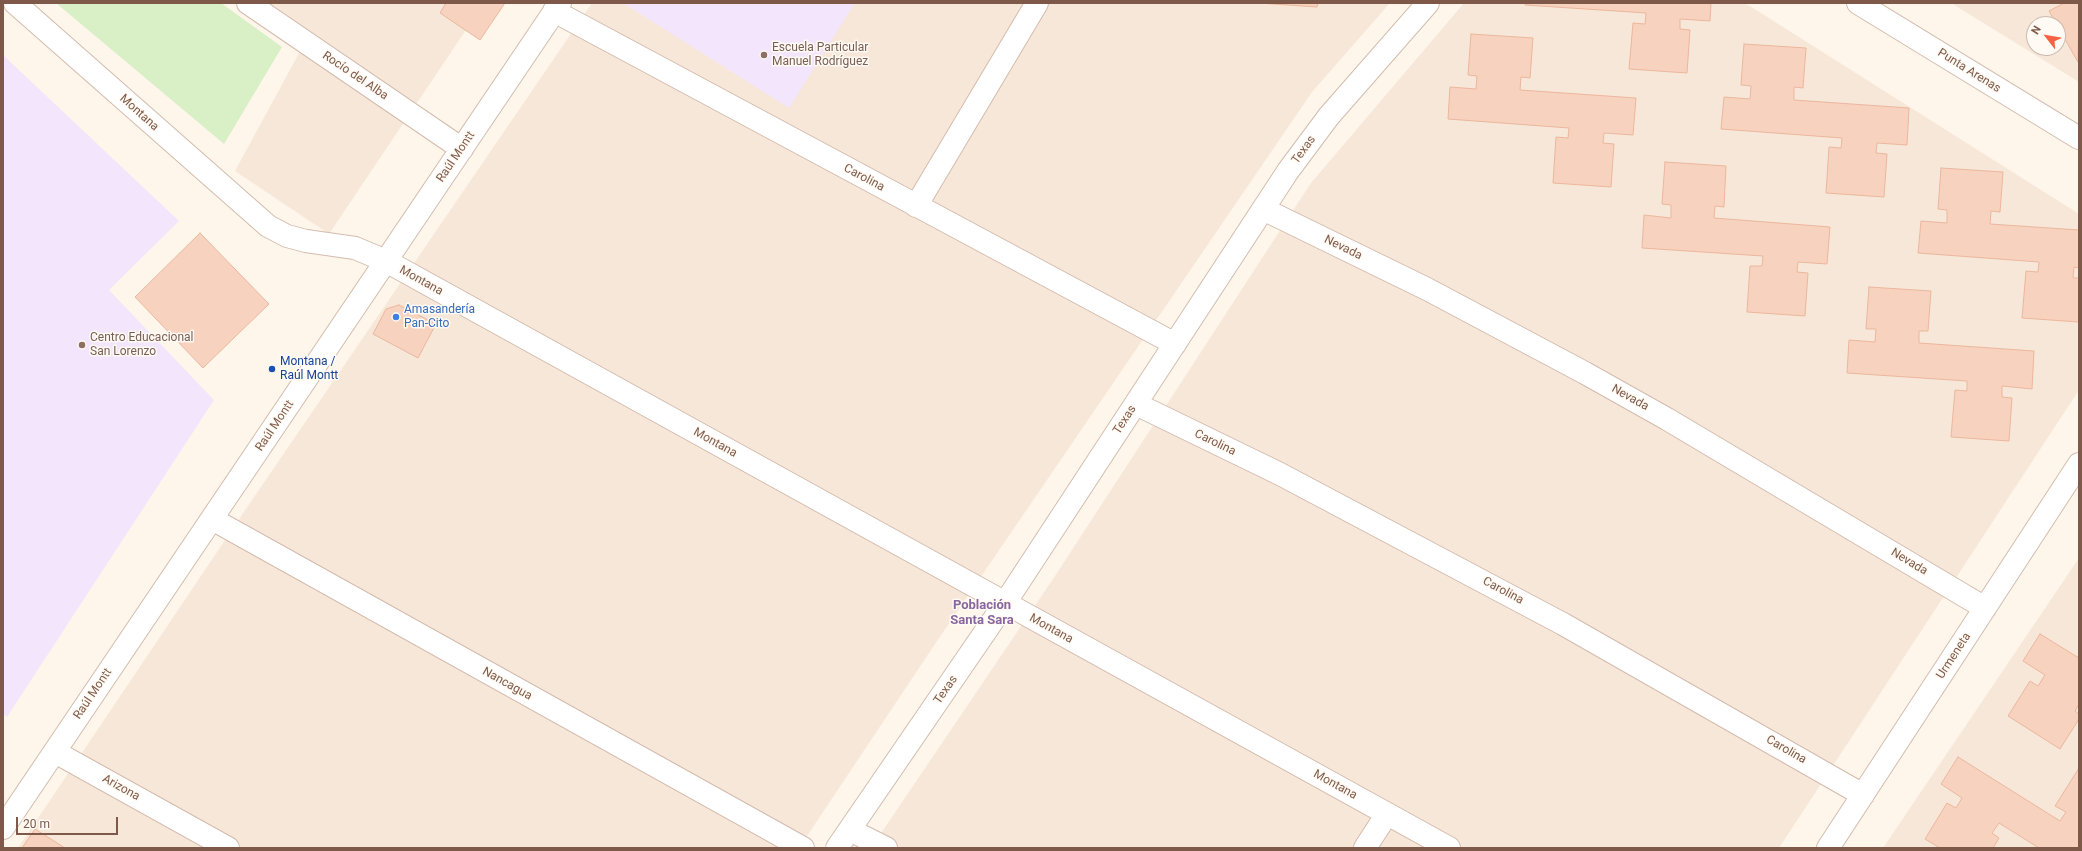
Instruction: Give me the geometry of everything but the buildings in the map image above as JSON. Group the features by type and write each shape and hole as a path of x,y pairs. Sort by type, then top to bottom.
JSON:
{"street":[{"name":"Montana","path":"15,3 268,226 287,236 306,241 356,248 386,261 1449,848"},
{"name":"Rocío del Alba","path":"248,3 462,149"},
{"path":"916,206 1037,3"},
{"name":"Texas","path":"837,848 1005,603 1263,209 1328,116 1428,3"},
{"name":"Punta Arenas","path":"1858,3 2079,138"},
{"name":"Raúl Montt","path":"3,828 557,7"},
{"name":"Carolina","path":"557,7 916,206 1175,344"},
{"name":"Nevada","path":"1263,209 1427,289 1592,376 1985,608"},
{"name":"Carolina","path":"1136,404 1280,474 1542,612 1717,710 1863,795"},
{"name":"Urmeneta","path":"1828,848 2079,464"},
{"name":"Nancagua","path":"212,519 803,848"},
{"name":"Arizona","path":"55,752 228,848"},
{"path":"1365,848 1387,814"},
{"path":"850,830 886,848"}],"shaded area":[{"path":"246,3 484,3 329,234 235,171 304,44"},
{"path":"592,3 1390,3 1312,92 937,641 799,848 18,848 252,500"},
{"name":"Escuela Particular Manuel Rodríguez","path":"623,3 855,3 789,108"},
{"path":"1464,3 1745,3 2079,214 2079,390 1779,848 871,848 1055,576 1311,183"},
{"path":"1951,3 2079,3 2079,82 2037,56 2066,56 2066,16 2026,16 2026,49"},
{"name":"Centro Educacional San Lorenzo","path":"3,55 179,221 109,290 214,400 7,717 3,714"},
{"path":"2079,558 2079,848 1883,848"}],"green space":[{"path":"56,3 221,3 282,47 224,144"}],"place":[{"name":"Escuela Particular Manuel Rodríguez","path":"764,55"},
{"name":"Amasandería Pan-Cito","path":"396,317"},
{"name":"Centro Educacional San Lorenzo","path":"82,345"},
{"name":"Montana / Raúl Montt","path":"272,369"}],"district":[{"name":"Población Santa Sara","path":"982,614"}]}
